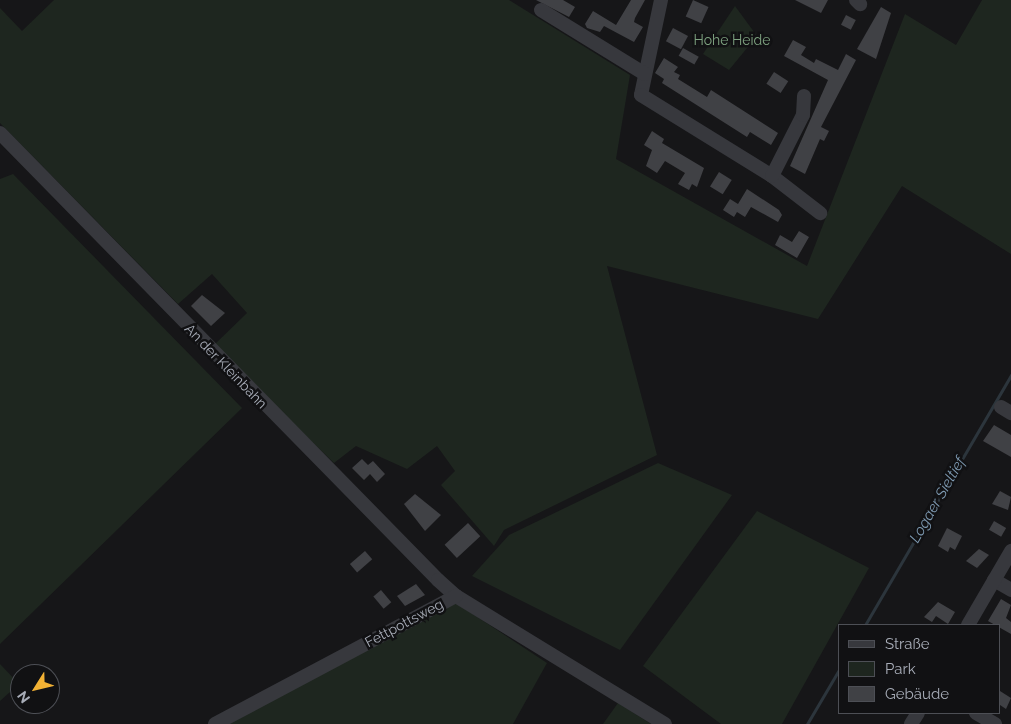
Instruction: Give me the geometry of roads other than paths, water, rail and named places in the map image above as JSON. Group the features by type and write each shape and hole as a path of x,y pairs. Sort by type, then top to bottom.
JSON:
{"street":[{"path":"661,0 641,95 772,176 820,213"},
{"path":"541,10 645,74"},
{"path":"772,176 803,115 804,96"},
{"name":"An der Kleinbahn","path":"0,133 360,503 456,596"},
{"path":"969,624 1011,551"},
{"path":"994,580 1011,590"},
{"name":"Fettpottsweg","path":"215,724 456,596 666,724"},
{"path":"978,714 996,724"}],"waterway":[{"name":"Logaer Sieltief","path":"866,624 1011,375"},
{"name":"Logaer Sieltief","path":"807,724 838,671"}],"park label":[{"name":"Hohe Heide","path":"732,40"}]}
